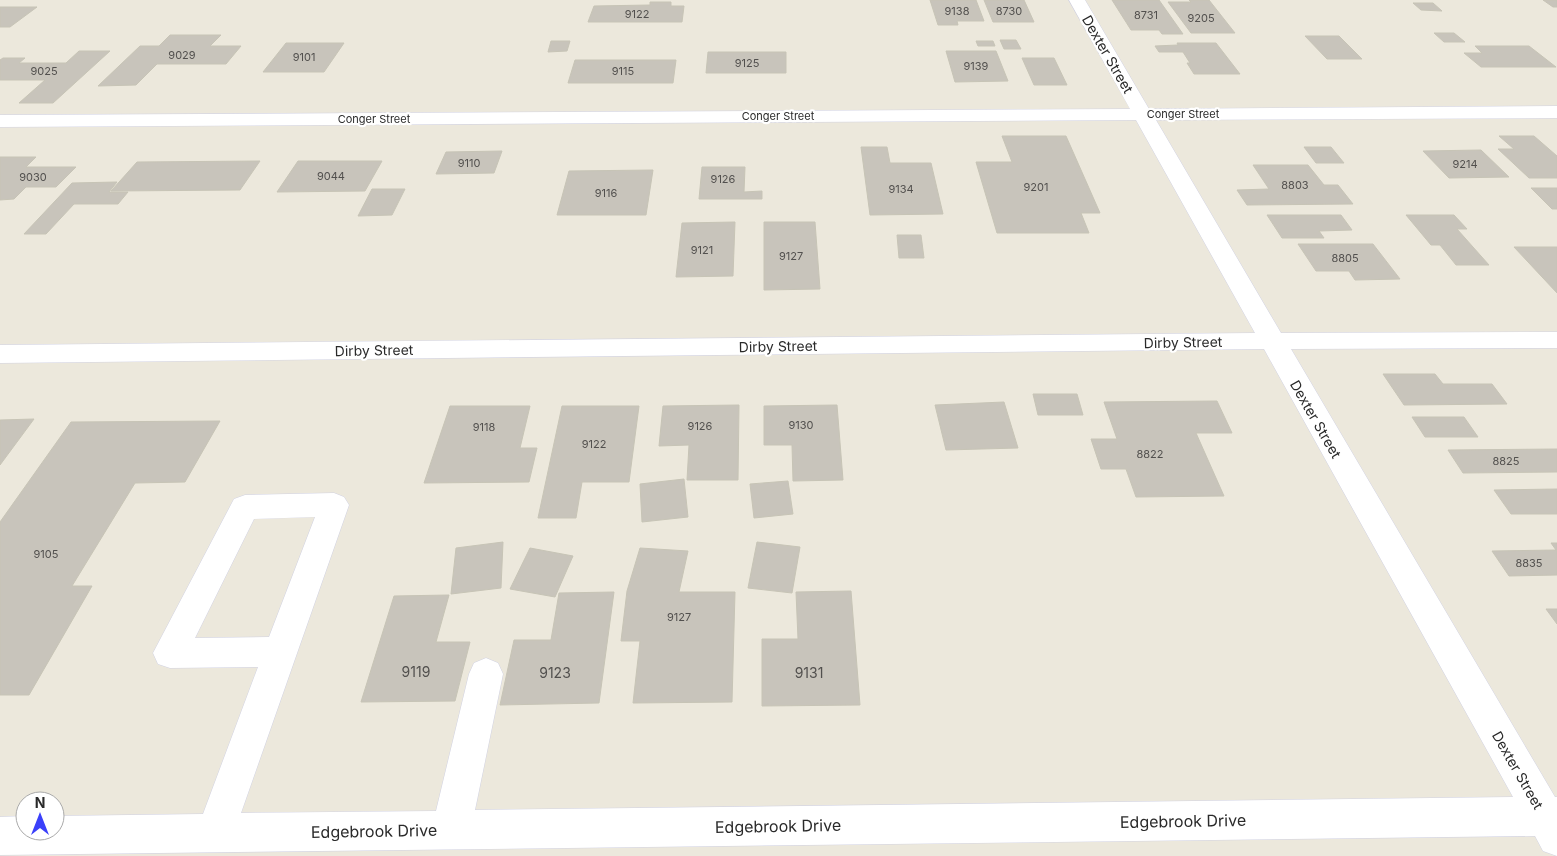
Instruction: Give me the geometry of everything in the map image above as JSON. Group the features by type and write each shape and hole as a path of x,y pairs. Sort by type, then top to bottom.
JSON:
{"street":[{"name":"Dexter Street","path":"1077,0 1271,341 1553,823"},
{"name":"Conger Street","path":"0,121 1557,112"},
{"name":"Dirby Street","path":"0,354 1271,341 1557,340"},
{"path":"215,833 334,505 245,507 170,653 280,652"},
{"path":"451,830 486,674"},
{"name":"Edgebrook Drive","path":"0,836 451,830 1553,823"}],"building":[{"path":"930,0 976,0 984,21 957,21 958,25 938,25"},
{"path":"984,0 1024,0 1034,22 993,22"},
{"path":"1112,0 1159,0 1183,34 1162,34 1159,30 1131,30"},
{"path":"1189,0 1209,0 1235,33 1191,33 1168,2 1191,2"},
{"path":"1543,0 1557,0 1557,7 1553,7"},
{"path":"650,2 671,2 671,6 684,6 682,22 588,22 594,6 650,5"},
{"path":"1413,3 1433,3 1442,11 1421,10"},
{"path":"0,7 37,7 10,27 0,27"},
{"path":"1434,33 1454,33 1465,42 1444,42"},
{"path":"170,35 221,35 210,46 241,46 226,64 157,64 136,85 98,86 140,46 159,46"},
{"path":"1305,36 1339,36 1362,59 1327,59"},
{"path":"1000,40 1016,40 1021,49 1004,49"},
{"path":"551,41 570,41 567,51 548,52"},
{"path":"976,41 993,41 995,46 978,46"},
{"path":"286,43 344,43 324,72 263,72"},
{"path":"1177,43 1216,43 1240,74 1194,74 1183,52 1159,52 1155,46 1178,45"},
{"path":"1475,46 1529,46 1556,67 1481,67 1464,53 1482,53"},
{"path":"79,51 110,51 53,103 19,103 45,80 0,80 0,60 3,58 25,58 19,63 66,63"},
{"path":"946,51 996,51 1008,81 955,82"},
{"path":"708,52 786,52 786,73 706,73"},
{"path":"1022,58 1054,58 1067,85 1034,85"},
{"path":"575,60 676,60 673,83 568,83"},
{"path":"1002,136 1066,136 1100,213 1081,213 1089,233 997,233 976,162 1012,162"},
{"path":"1499,136 1534,136 1557,156 1557,178 1529,178 1498,149 1514,149"},
{"path":"861,147 887,147 890,163 931,163 943,214 870,215"},
{"path":"1304,147 1331,147 1344,163 1316,163"},
{"path":"1481,150 1509,177 1449,178 1423,151"},
{"path":"502,151 494,173 436,174 446,152"},
{"path":"0,157 36,157 26,167 76,167 56,187 26,187 14,199 0,200"},
{"path":"260,161 240,190 111,191 137,162"},
{"path":"298,161 382,161 365,191 277,192"},
{"path":"1253,165 1308,165 1324,185 1338,185 1353,204 1247,205 1237,190 1269,189"},
{"path":"702,167 745,167 744,192 762,191 762,199 699,199"},
{"path":"653,170 646,215 557,215 569,171"},
{"path":"117,182 109,192 128,192 118,204 74,204 46,234 24,234 72,183"},
{"path":"1531,188 1557,188 1557,209 1552,209"},
{"path":"372,189 405,189 392,215 358,216"},
{"path":"1267,215 1341,215 1352,230 1319,231 1324,238 1282,238"},
{"path":"1406,215 1454,215 1467,229 1457,229 1489,265 1456,265 1440,245 1431,245"},
{"path":"735,222 733,276 676,277 682,223"},
{"path":"764,222 815,222 820,289 764,290"},
{"path":"897,235 921,235 924,258 899,258"},
{"path":"1298,244 1373,244 1400,279 1355,280 1349,271 1316,271"},
{"path":"1514,247 1557,247 1557,293"},
{"path":"1383,374 1435,374 1443,384 1492,384 1507,404 1404,405"},
{"path":"1033,394 1077,394 1083,415 1038,415"},
{"path":"1217,401 1232,433 1196,433 1224,496 1136,497 1126,469 1101,469 1091,439 1117,439 1104,402"},
{"path":"1004,402 1018,448 946,450 935,405"},
{"path":"739,405 738,480 687,480 689,445 659,446 663,406"},
{"path":"837,405 843,480 793,481 792,445 764,445 764,406"},
{"path":"450,406 530,406 520,448 537,448 529,482 424,483"},
{"path":"562,406 639,406 629,482 582,482 576,518 538,518"},
{"path":"1412,417 1464,417 1478,437 1425,437"},
{"path":"34,419 0,465 0,420"},
{"path":"220,421 185,482 135,483 72,586 92,586 29,695 0,695 0,522 71,422"},
{"path":"1557,449 1557,472 1463,473 1448,450"},
{"path":"684,479 688,517 642,522 640,484"},
{"path":"788,481 793,514 754,518 750,484"},
{"path":"1557,489 1557,514 1511,514 1494,490"},
{"path":"503,542 501,588 451,594 456,548"},
{"path":"757,542 800,547 792,593 748,588"},
{"path":"1551,543 1557,543 1557,575 1509,576 1492,551 1556,550"},
{"path":"530,548 573,556 555,597 510,589"},
{"path":"640,548 688,551 679,592 735,592 732,702 633,703 640,641 621,641 627,591"},
{"path":"851,591 860,705 762,706 762,639 798,639 796,592"},
{"path":"614,592 599,703 500,705 514,640 551,640 559,593"},
{"path":"449,595 436,642 470,642 455,701 361,702 394,596"},
{"path":"1546,609 1557,609 1557,624"}]}
